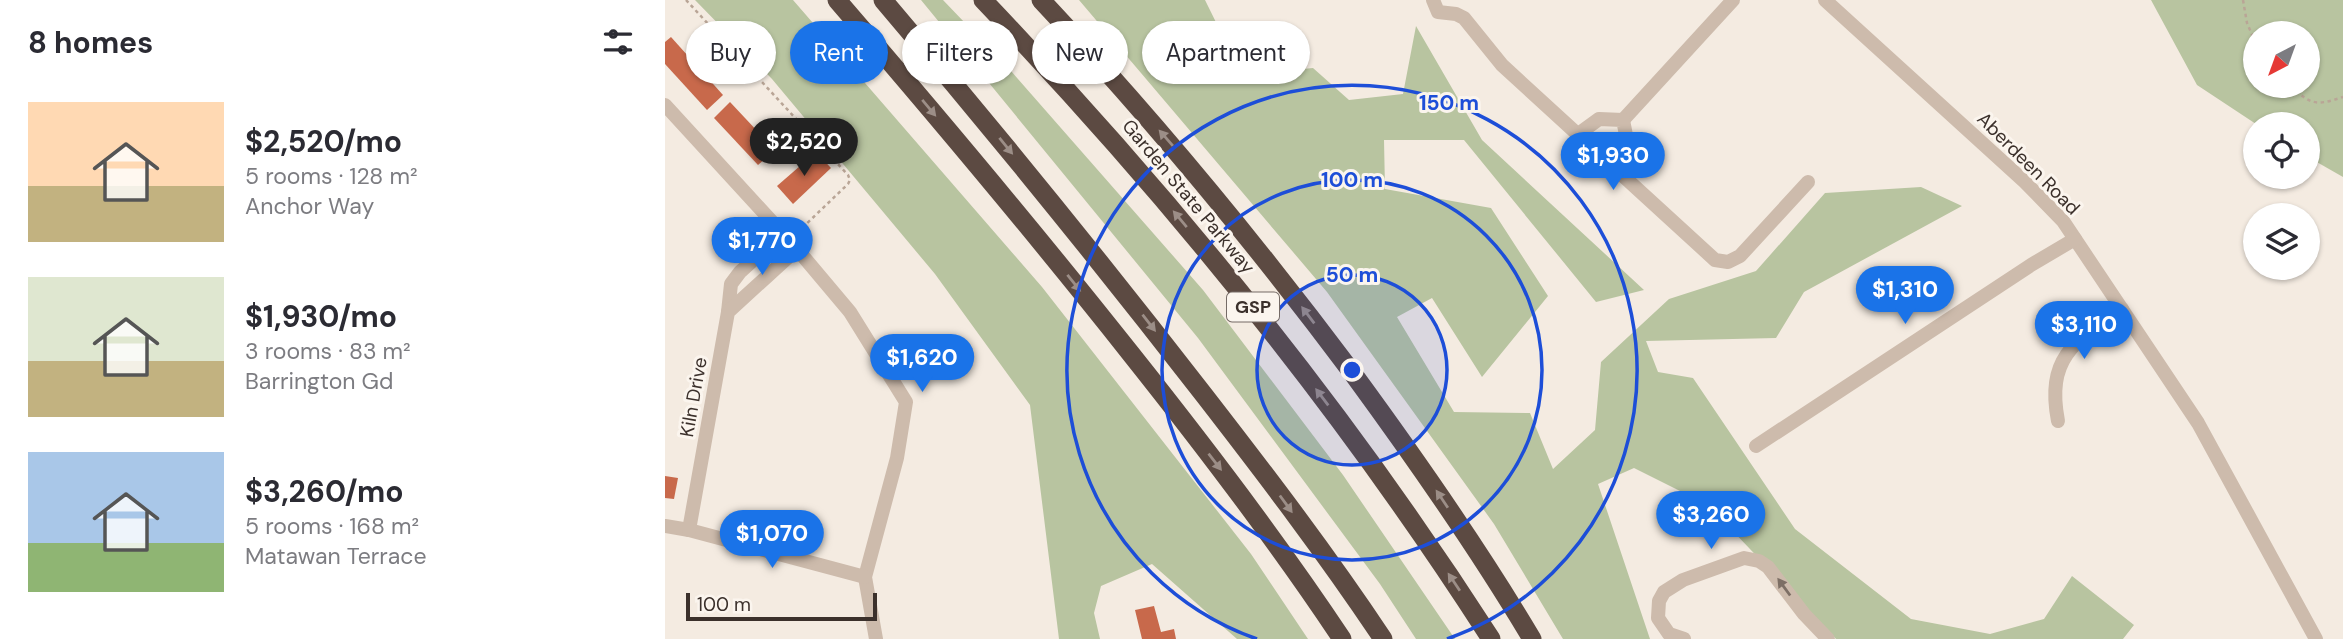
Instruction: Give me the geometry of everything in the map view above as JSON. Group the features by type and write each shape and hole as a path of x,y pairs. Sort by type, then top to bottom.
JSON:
{"highway":[{"path":"837,0 942,122 1139,365 1247,503 1342,639"},
{"path":"883,0 1008,148 1133,303 1265,475 1383,639"},
{"name":"Garden State Parkway","path":"983,0 1137,168 1256,311 1422,534 1491,639"},
{"name":"Garden State Parkway","path":"1041,0 1181,156 1304,310 1423,471 1488,567 1532,639"}],"street":[{"path":"1433,0 1438,12 1464,18 1501,65 1710,257 1728,262 1740,256 1808,182"},
{"path":"1577,135 1599,119 1623,120 1733,0"},
{"name":"Aberdeen Road","path":"1825,0 2055,211 2198,423 2309,637"},
{"path":"665,105 797,249 850,312 907,402 897,458 865,577 876,639"},
{"path":"1612,167 1627,140 1623,120"},
{"name":"Kiln Drive","path":"689,530 731,284 740,272 782,234"},
{"path":"1756,446 2031,265 2075,239"},
{"path":"728,312 797,249"},
{"path":"2059,421 2055,384 2064,356 2085,334 2122,309"},
{"path":"665,526 865,577"},
{"path":"1685,639 1669,634 1658,618 1659,601 1664,592 1683,580 1744,558 1759,561 1768,567 1804,614 1828,639"}],"path":[{"path":"686,0 848,175 848,184 801,229"},
{"path":"2243,0 2247,21"},
{"path":"2306,98 2312,103 2321,103 2343,97"}],"green space":[{"path":"695,0 793,0 811,21 790,21 790,84 866,84 1042,287 1251,554 1308,639 1237,639 1152,564 1101,586 1094,613 1100,639 1059,639 1030,405 935,274 776,84 776,21 715,21"},
{"path":"921,0 943,0 963,21 938,21"},
{"path":"1079,0 1205,0 1215,21 1142,21 1142,74 1128,58 1128,21 1097,21"},
{"path":"2151,0 2343,0 2343,177 2320,164 2320,112 2243,112 2243,115 2197,85"},
{"path":"1416,26 1482,140 1644,290 1596,302 1464,140 1384,140 1385,189 1491,208 1548,296 1482,377 1432,298 1397,317 1454,412 1530,413 1553,469 1595,430 1601,362 1669,299 1756,271 1825,193 1921,187 1962,206 1804,292 1776,338 1646,341 1658,372 1693,378 1795,529 1911,619 1990,634 2044,619 2072,576 2134,625 2123,639 1836,639 1708,505 1634,468 1598,484 1650,639 1563,639 1494,524 1327,292 1150,84 1310,84 1310,68 1313,68 1349,100 1403,94"},
{"path":"1018,79 1203,290 1343,475 1455,639 1416,639 1380,584 1198,338 990,84 1018,84"}],"building":[{"path":"671,37 686,54 686,84 713,84 723,95 707,110 665,64 665,42"},
{"path":"730,102 775,150 758,165 714,118"},
{"path":"816,152 831,168 793,204 777,186"},
{"path":"665,476 678,478 674,499 665,498"},
{"path":"1154,606 1161,632 1174,629 1176,639 1142,639 1135,610"}]}
